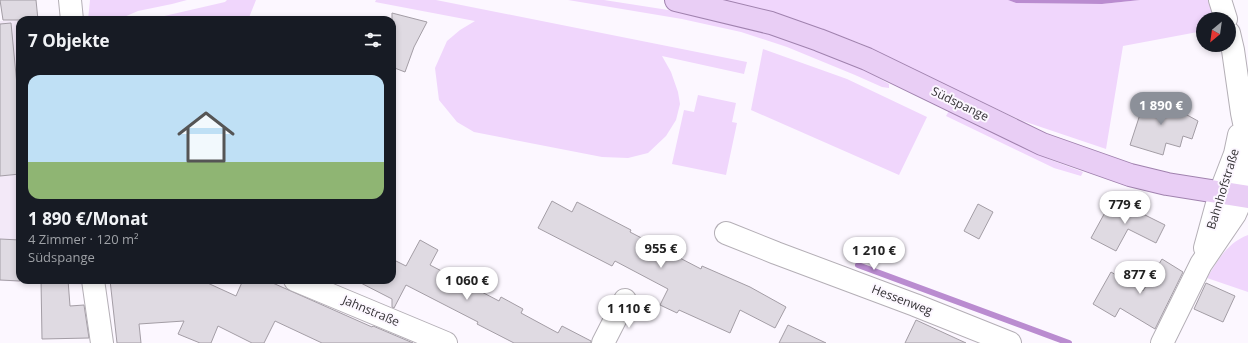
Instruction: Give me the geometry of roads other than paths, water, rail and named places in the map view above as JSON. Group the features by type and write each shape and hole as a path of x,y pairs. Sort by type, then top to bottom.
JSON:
{"main road":[{"name":"Südspange","path":"676,0 771,23 819,40 867,59 1042,144 1130,175 1166,184 1245,197"}],"street":[{"path":"70,0 72,16"},
{"path":"1220,0 1224,12"},
{"name":"Bahnhofstraße","path":"1162,343 1201,264 1245,197 1247,138 1233,52"},
{"name":"Bahnhofstraße","path":"1201,264 1220,193 1239,137 1242,113"},
{"name":"Hessenweg","path":"726,233 1010,343"},
{"path":"94,284 102,343"},
{"name":"Jahnstraße","path":"305,284 446,343"},
{"path":"603,343 625,300"}],"waterway":[{"path":"858,265 1069,343"}]}
